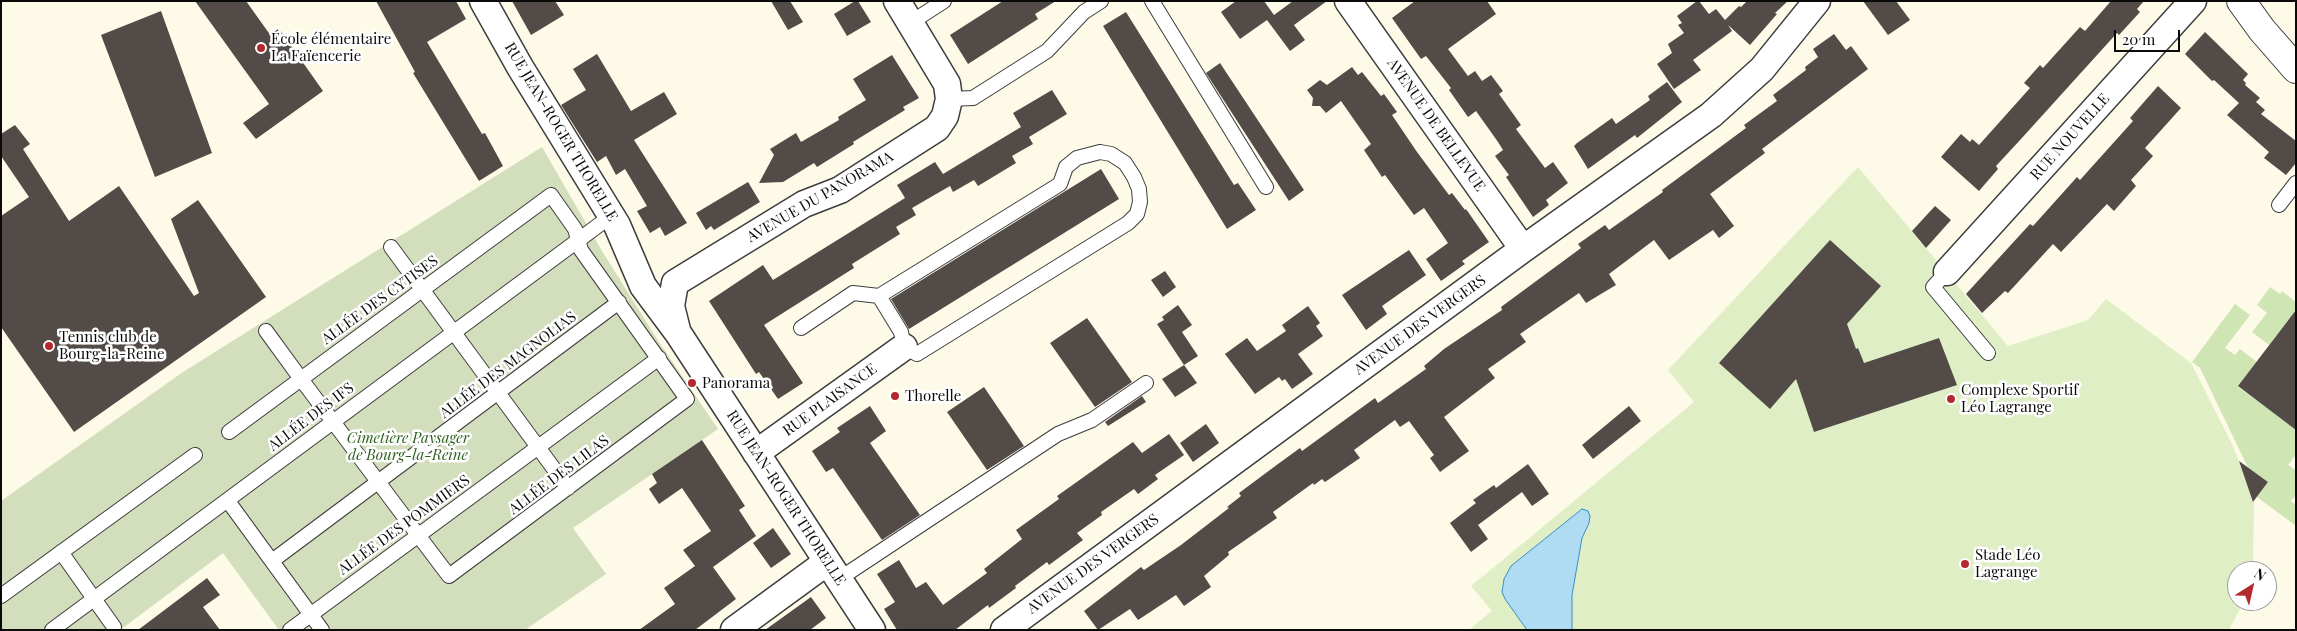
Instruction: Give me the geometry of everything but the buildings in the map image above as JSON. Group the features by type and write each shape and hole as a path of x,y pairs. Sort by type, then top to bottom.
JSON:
{"street":[{"name":"RUE JEAN-ROGER THORELLE","path":"484,1 600,223 636,265 660,283 675,283"},
{"name":"AVENUE DES VERGERS","path":"1004,630 1524,249 1711,115 1762,69 1817,1"},
{"name":"RUE NOUVELLE","path":"1947,272 2192,1"},
{"path":"2240,1 2296,69"},
{"name":"AVENUE DE BELLEVUE","path":"1358,5 1524,249"},
{"path":"903,12 946,84 949,99"},
{"name":"AVENUE DU PANORAMA","path":"675,283 804,204 840,190 937,128 946,116 949,99"},
{"name":"RUE JEAN-ROGER THORELLE","path":"636,265 643,286 678,332 872,630"},
{"path":"675,283 671,306 678,332"},
{"name":"RUE PLAISANCE","path":"756,452 904,347"},
{"path":"734,630 833,570"}],"lane":[{"path":"903,12 944,1"},
{"path":"949,99 973,98 1047,51 1084,12 1101,1"},
{"path":"1152,1 1266,187"},
{"path":"801,328 853,293 879,296 1060,184 1066,167 1076,158 1100,152 1111,154 1125,164 1134,177 1139,189 1140,202 1136,214 1128,223 917,354 904,347 901,332 879,296"},
{"path":"2279,205 2296,183"},
{"name":"ALLÉE DES CYTISES","path":"229,432 550,195 575,229 578,239"},
{"name":"ALLÉE DES IFS","path":"52,630 600,223"},
{"path":"578,239 581,250 659,358"},
{"path":"391,247 568,488"},
{"path":"1947,272 1933,287 1988,352"},
{"name":"ALLÉE DES MAGNOLIAS","path":"272,561 619,302"},
{"path":"266,331 418,535"},
{"name":"ALLÉE DES LILAS","path":"418,535 449,576 688,399 659,358"},
{"name":"ALLÉE DES POMMIERS","path":"290,630 659,358"},
{"path":"833,570 1058,434 1092,420 1146,383"},
{"path":"1,596 195,455"},
{"path":"228,501 322,630"},
{"path":"61,552 114,628"}],"green space":[{"name":"Cimetière Paysager de Bourg-la-Reine","path":"542,147 602,251 659,342 718,429 573,528 606,574 525,630 279,630 223,553 120,630 1,630 1,501 183,372"},
{"name":"Complexe Sportif Léo Lagrange","path":"1858,167 2008,346 2088,320 2106,299 2191,363 2233,446 2254,502 2253,561 2227,561 2227,611 2239,611 2229,630 1469,630 1492,611 1471,586 1694,402 1668,370"},
{"path":"2270,287 2280,294 2282,291 2296,302 2296,326 2288,320 2269,345 2252,332 2267,313 2257,305"},
{"path":"2235,304 2250,315 2225,348 2235,355 2240,349 2257,362 2238,387 2296,428 2296,455 2288,465 2296,470 2296,495 2291,501 2296,505 2296,526 2257,497 2268,482 2253,471 2251,474 2200,368 2192,362"}],"water":[{"path":"1582,509 1588,511 1590,516 1582,538 1572,595 1572,630 1527,630 1505,599 1502,592 1504,579 1511,566"}],"place":[{"name":"École élémentaire La Faïencerie","path":"261,48"},
{"name":"Tennis club de Bourg-la-Reine","path":"49,346"},
{"name":"Panorama","path":"692,383"},
{"name":"Thorelle","path":"895,396"},
{"name":"Complexe Sportif Léo Lagrange","path":"1951,399"},
{"name":"Stade Léo Lagrange","path":"1965,564"}]}
